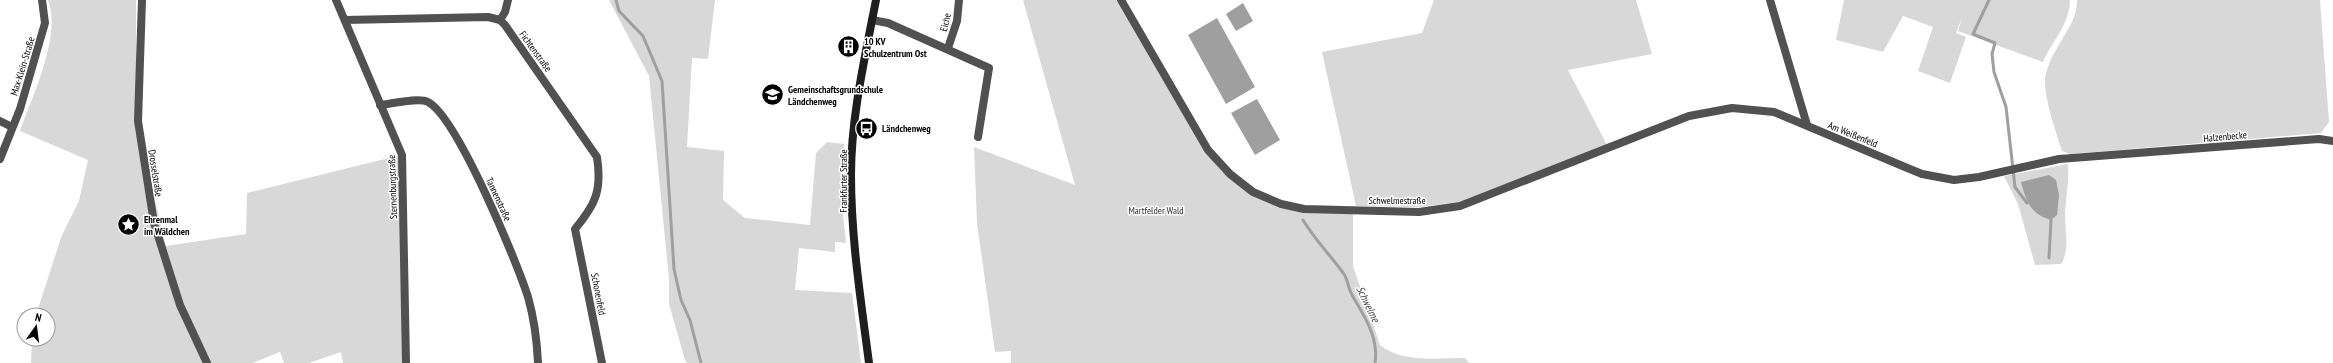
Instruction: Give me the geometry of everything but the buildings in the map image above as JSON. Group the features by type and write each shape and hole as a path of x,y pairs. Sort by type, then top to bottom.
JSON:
{"main road":[{"name":"Frankfurter Straße","path":"869,363 853,224 851,174 857,112 876,0"}],"street":[{"name":"Max-Klein-Straße","path":"0,159 20,109 45,23 42,0"},
{"name":"Drosselstraße","path":"142,0 138,121 154,223 180,305 207,363"},
{"name":"Sternenburgstraße","path":"336,0 402,155 406,363"},
{"path":"345,20 488,17 500,20 505,12 508,0"},
{"name":"Eiche","path":"948,48 957,21 959,0"},
{"name":"Schwelmestraße","path":"1121,0 1199,135 1230,174 1253,192 1281,204 1304,209 1419,212 1460,206 1689,116 1732,108 1774,112 1807,126"},
{"path":"1770,0 1807,126"},
{"name":"Fichtenstraße","path":"500,20 550,87 597,157 600,175 598,190 588,214 575,229"},
{"path":"872,20 888,23 948,48 989,68 978,137"},
{"name":"Tannenstraße","path":"380,105 420,100 428,102 452,131 486,192 518,270 528,298 537,342 538,363"},
{"path":"0,121 12,127"},
{"name":"Am Weißenfeld","path":"1807,126 1922,174 1954,180 2019,168"},
{"name":"Halzenbecke","path":"2019,168 2059,159 2319,138 2333,141"},
{"name":"Schonenfeld","path":"575,229 602,363"}],"green space":[{"path":"48,0 136,0 136,122 166,246 246,234 247,193 401,155 406,363 343,363 341,352 309,363 284,363 280,352 252,363 31,363 32,347 56,347 56,307 39,307 62,235 79,201 88,160 20,131 44,66 51,30 51,14"},
{"path":"609,0 715,0 708,59 692,58 687,147 724,151 723,200 745,218 810,225 816,153 827,142 844,144 842,205 846,243 835,242 835,252 799,248 795,290 852,293 861,363 687,363 669,304 669,279 649,76"},
{"name":"Martfelder Wald","path":"1023,0 1116,0 1196,136 1221,171 1251,195 1279,208 1305,212 1353,214 1353,266 1380,345 1399,355 1432,359 1465,358 1469,363 1011,363 1011,351 995,352 977,223 974,147 1075,185"},
{"path":"1434,0 1636,0 1652,54 1568,70 1607,145 1459,202 1419,207 1356,206 1322,52 1422,33"},
{"path":"1844,0 2070,0 2064,25 2043,62 1958,31 1963,15 1956,33 1966,37 1950,83 1918,71 1933,27 1903,16 1883,52 1836,40"},
{"path":"2077,0 2320,0 2329,122 2321,133 2070,154 2062,151 2048,105 2045,79 2052,57 2073,20"},
{"path":"2068,164 2065,214 2066,246 2064,258 2061,264 2035,265 2018,204 2004,176"}],"shaded area":[{"path":"1243,3 1253,21 1236,31 1226,14"},
{"path":"1217,18 1255,87 1226,104 1188,35"},
{"path":"1257,99 1280,140 1255,155 1231,113"},
{"path":"2049,175 2056,180 2059,195 2057,215 2051,220 2038,214 2030,206 2021,182"}],"waterway":[{"path":"616,0 619,11 643,36 662,81 674,269 681,300 690,320 701,363"},
{"path":"1989,0 1973,34 1995,43 1992,54 1994,72 2006,107 2015,187 2027,203"},
{"name":"Schwelme","path":"1303,220 1345,276 1351,292 1370,327 1375,344 1375,363"},
{"path":"2049,258 2051,220"}],"place":[{"name":"10 KV Schulzentrum Ost","path":"849,47"},
{"name":"Gemeinschaftsgrundschule Ländchenweg","path":"773,95"},
{"name":"Ländchenweg","path":"867,128"},
{"name":"Ehrenmal im Wäldchen","path":"128,225"}]}
